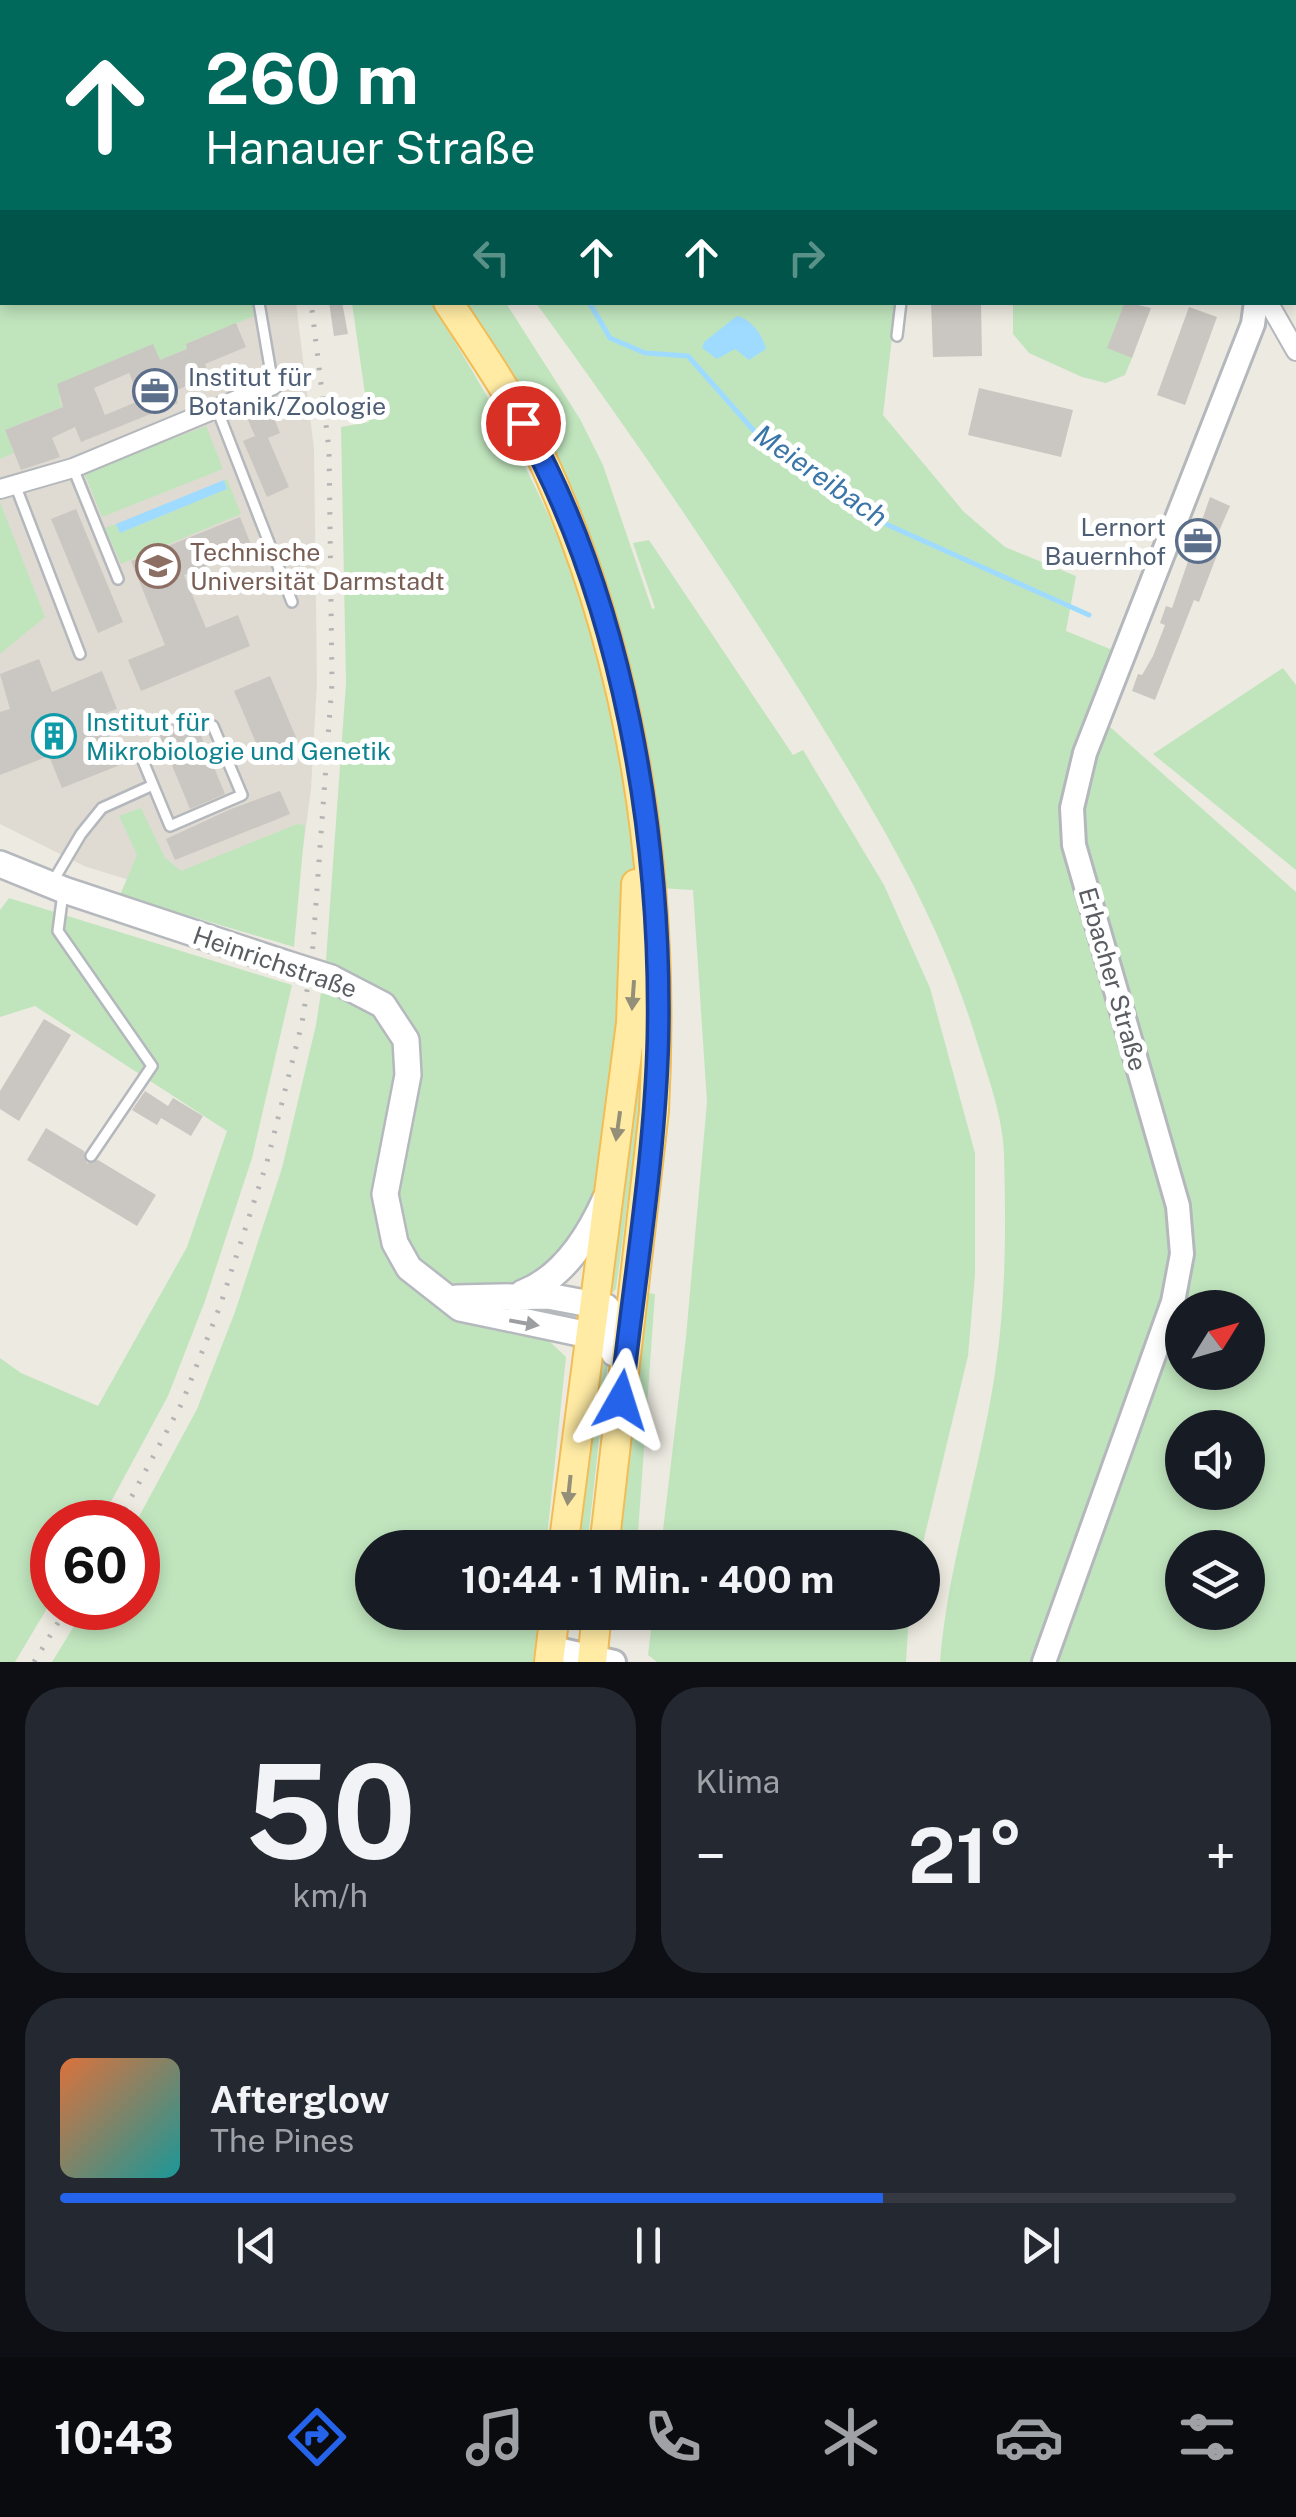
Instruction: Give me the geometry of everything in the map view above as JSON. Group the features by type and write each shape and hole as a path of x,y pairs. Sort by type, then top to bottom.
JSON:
{"main road":[{"path":"450,305 538,450 588,572 634,758 652,881 658,1039 647,1185 566,1530"},
{"path":"605,1530 611,1332 594,1303 636,951 634,758"},
{"name":"Heinrichstraße","path":"0,864 57,888 331,978 382,1005 406,1040 408,1075 385,1178 386,1209 401,1256 438,1292 474,1313 611,1332"},
{"path":"519,1295 548,1280 569,1260 604,1202 610,1182"},
{"path":"438,1292 461,1299 519,1295 594,1303"},
{"path":"594,1530 611,1332"},
{"path":"550,1656 553,1630"},
{"path":"587,1630 591,1659"},
{"path":"591,1659 595,1630"}],"street":[{"name":"Erbacher Straße","path":"1044,1662 1165,1328 1182,1254 1174,1193 1074,845 1072,808 1093,730 1253,324 1256,305"},
{"path":"1270,305 1296,350"},
{"path":"8,488 73,468 273,386"},
{"path":"550,1656 591,1659"}],"lane":[{"path":"259,305 273,386"},
{"path":"897,336 901,305"},
{"path":"217,409 292,602"},
{"path":"73,468 118,579"},
{"path":"8,488 80,654"},
{"path":"140,756 170,826 242,795 213,726"},
{"path":"91,1156 152,1066 58,932 57,888 81,834 102,808 153,784"}],"shaded area":[{"name":"Technische Universität Darmstadt","path":"176,305 296,305 314,449 317,683 311,789 292,930 84,866 0,824 0,403"}],"green space":[{"path":"0,305 251,305 254,316 186,344 187,349 160,360 153,345 62,395 62,407 5,430 14,453 0,459"},
{"path":"352,305 432,305 493,406 547,512 584,605 617,741 633,757 636,879 594,1207 553,1266 460,1318 492,1330 547,1339 566,1357 548,1530 355,1530 355,1630 537,1630 533,1662 52,1662 72,1630 160,1630 160,1500 148,1500 197,1409 235,1312 282,1168 316,1025 326,960 346,683 341,427 369,422"},
{"path":"463,305 507,305 580,419 603,465 652,609 655,608 633,543 649,540 793,755 803,750 884,885 930,988 975,1153 975,1275 968,1356 926,1530 663,1530 686,1337 707,1102 693,890 658,888 624,654"},
{"path":"537,305 896,305 883,415 964,512 1005,547 1076,576 1066,631 1115,651 1092,711 1296,892 1296,1662 940,1662 950,1586 984,1434 1000,1333 1005,1256 1001,1127 963,998 925,910 881,826 742,600"},
{"path":"1013,305 1125,305 1132,358 1125,375 1106,383 1082,377 1029,353 1013,334"},
{"path":"206,426 223,469 102,517 84,472"},
{"path":"227,479 241,514 121,564 105,528 116,524 120,533 227,489"},
{"path":"0,502 45,617 0,654"},
{"path":"1283,668 1296,685 1296,870 1153,754"},
{"path":"141,808 165,858 181,871 297,824 305,825 294,947 120,895 137,855 119,816"},
{"path":"9,898 292,985 252,1158 205,1301 168,1396 112,1500 30,1500 30,1630 34,1630 15,1662 0,1662 0,1358 21,1373 98,1406 187,1247 227,1131 35,1006 0,1017 0,910"},
{"path":"643,1024 645,1072 616,1289 609,1293"},
{"path":"641,1292 655,1294 638,1530 612,1530"},
{"path":"599,1350 609,1352 589,1530 579,1530"},
{"path":"651,1630 908,1630 906,1662 657,1662 648,1655"}],"water":[{"path":"737,316 756,328 766,349 749,360 735,349 717,359 702,348 704,342"},
{"path":"224,480 227,489 120,533 116,524"}],"building":[{"path":"329,305 343,305 348,334 334,336"},
{"path":"931,305 981,305 982,356 933,357"},
{"path":"1124,305 1151,308 1132,358 1107,348"},
{"path":"1189,307 1217,317 1185,405 1157,395"},
{"path":"236,323 246,347 205,364 209,376 173,392 178,403 81,442 75,427 52,438 60,457 21,470 5,430 63,407 57,384 153,344 160,360 187,349 186,344","holes":["129,373 141,400 105,415 94,388"]},
{"path":"979,388 1073,410 1061,457 968,435"},
{"path":"267,401 280,433 268,438 289,487 267,497 243,441 255,436 244,411"},
{"path":"1210,497 1230,506 1213,545 1220,547 1199,602 1194,600 1155,700 1132,691 1138,674 1142,675 1153,656 1165,625 1160,623 1166,606 1172,608"},
{"path":"76,509 123,622 98,633 51,519"},
{"path":"240,517 252,547 184,575 206,628 238,615 250,646 141,691 128,660 165,645 131,561"},
{"name":"Institut für Mikrobiologie und Genetik","path":"39,659 52,692 102,671 117,709 100,715 120,765 62,788 49,756 0,775 0,712 10,709 0,674"},
{"path":"270,676 298,742 293,744 296,752 270,763 267,755 262,757 234,691"},
{"path":"190,709 225,794 190,809 155,724"},
{"path":"280,791 290,814 175,860 166,839"},
{"path":"44,1019 71,1035 19,1121 0,1109 0,1091"},
{"path":"145,1091 168,1106 173,1098 203,1116 191,1136 161,1118 157,1125 132,1110"},
{"path":"46,1128 84,1151 87,1163 98,1160 156,1195 137,1226 27,1160"}],"waterway":[{"name":"Meiereibach","path":"591,305 610,338 645,353 688,356 756,433 888,525 1089,615"}],"railway":[{"path":"130,1500 182,1403 220,1306 267,1162 302,1023 312,958 332,683 329,449 311,305"},
{"path":"34,1662 54,1630"}],"place":[{"name":"Institut für Botanik/Zoologie","path":"155,391"},
{"name":"Lernort Bauernhof","path":"1198,541"},
{"name":"Technische Universität Darmstadt","path":"158,566"},
{"name":"Institut für Mikrobiologie und Genetik","path":"54,736"}],"route":[{"path":"523,423 538,450 595,589 629,730 652,881 658,986 654,1112 621,1400"}]}
